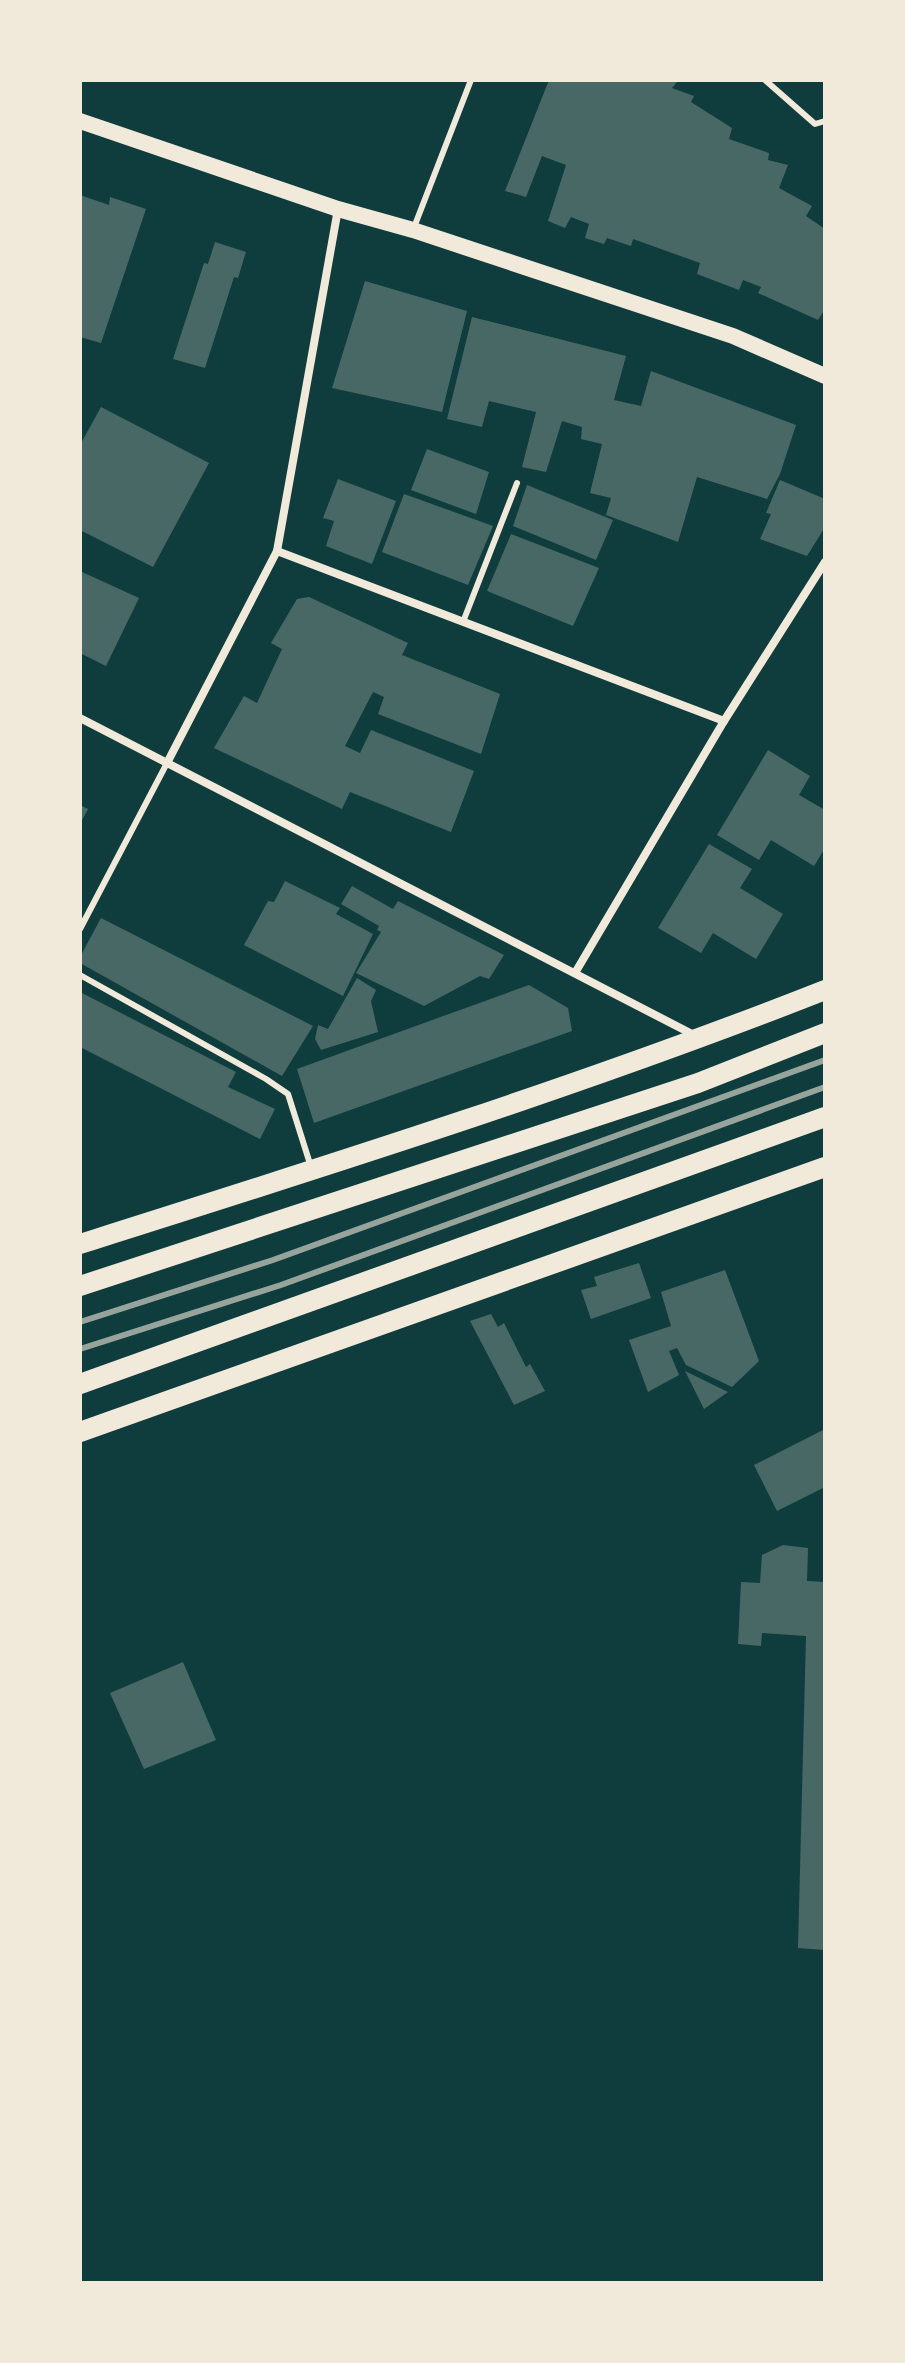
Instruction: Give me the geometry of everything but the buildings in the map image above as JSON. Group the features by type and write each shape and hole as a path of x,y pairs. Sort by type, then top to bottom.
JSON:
{"main road":[{"path":"80,121 338,209 413,230 733,336 825,376"},
{"path":"80,1244 312,1170 701,1039 825,990"},
{"path":"80,1286 698,1083 825,1033"},
{"path":"80,1384 825,1117"},
{"path":"80,1432 825,1167"}],"street":[{"path":"167,763 277,551 338,209"},
{"path":"277,551 724,721"},
{"path":"575,973 724,721 825,562"},
{"path":"80,718 701,1039"}],"lane":[{"path":"413,230 471,80"},
{"path":"765,80 815,124 825,121"},
{"path":"463,622 517,483"},
{"path":"80,929 167,763"},
{"path":"80,975 288,1094 312,1170"}],"railway":[{"path":"80,1322 273,1260 825,1060"},
{"path":"80,1349 281,1285 825,1087"}]}
